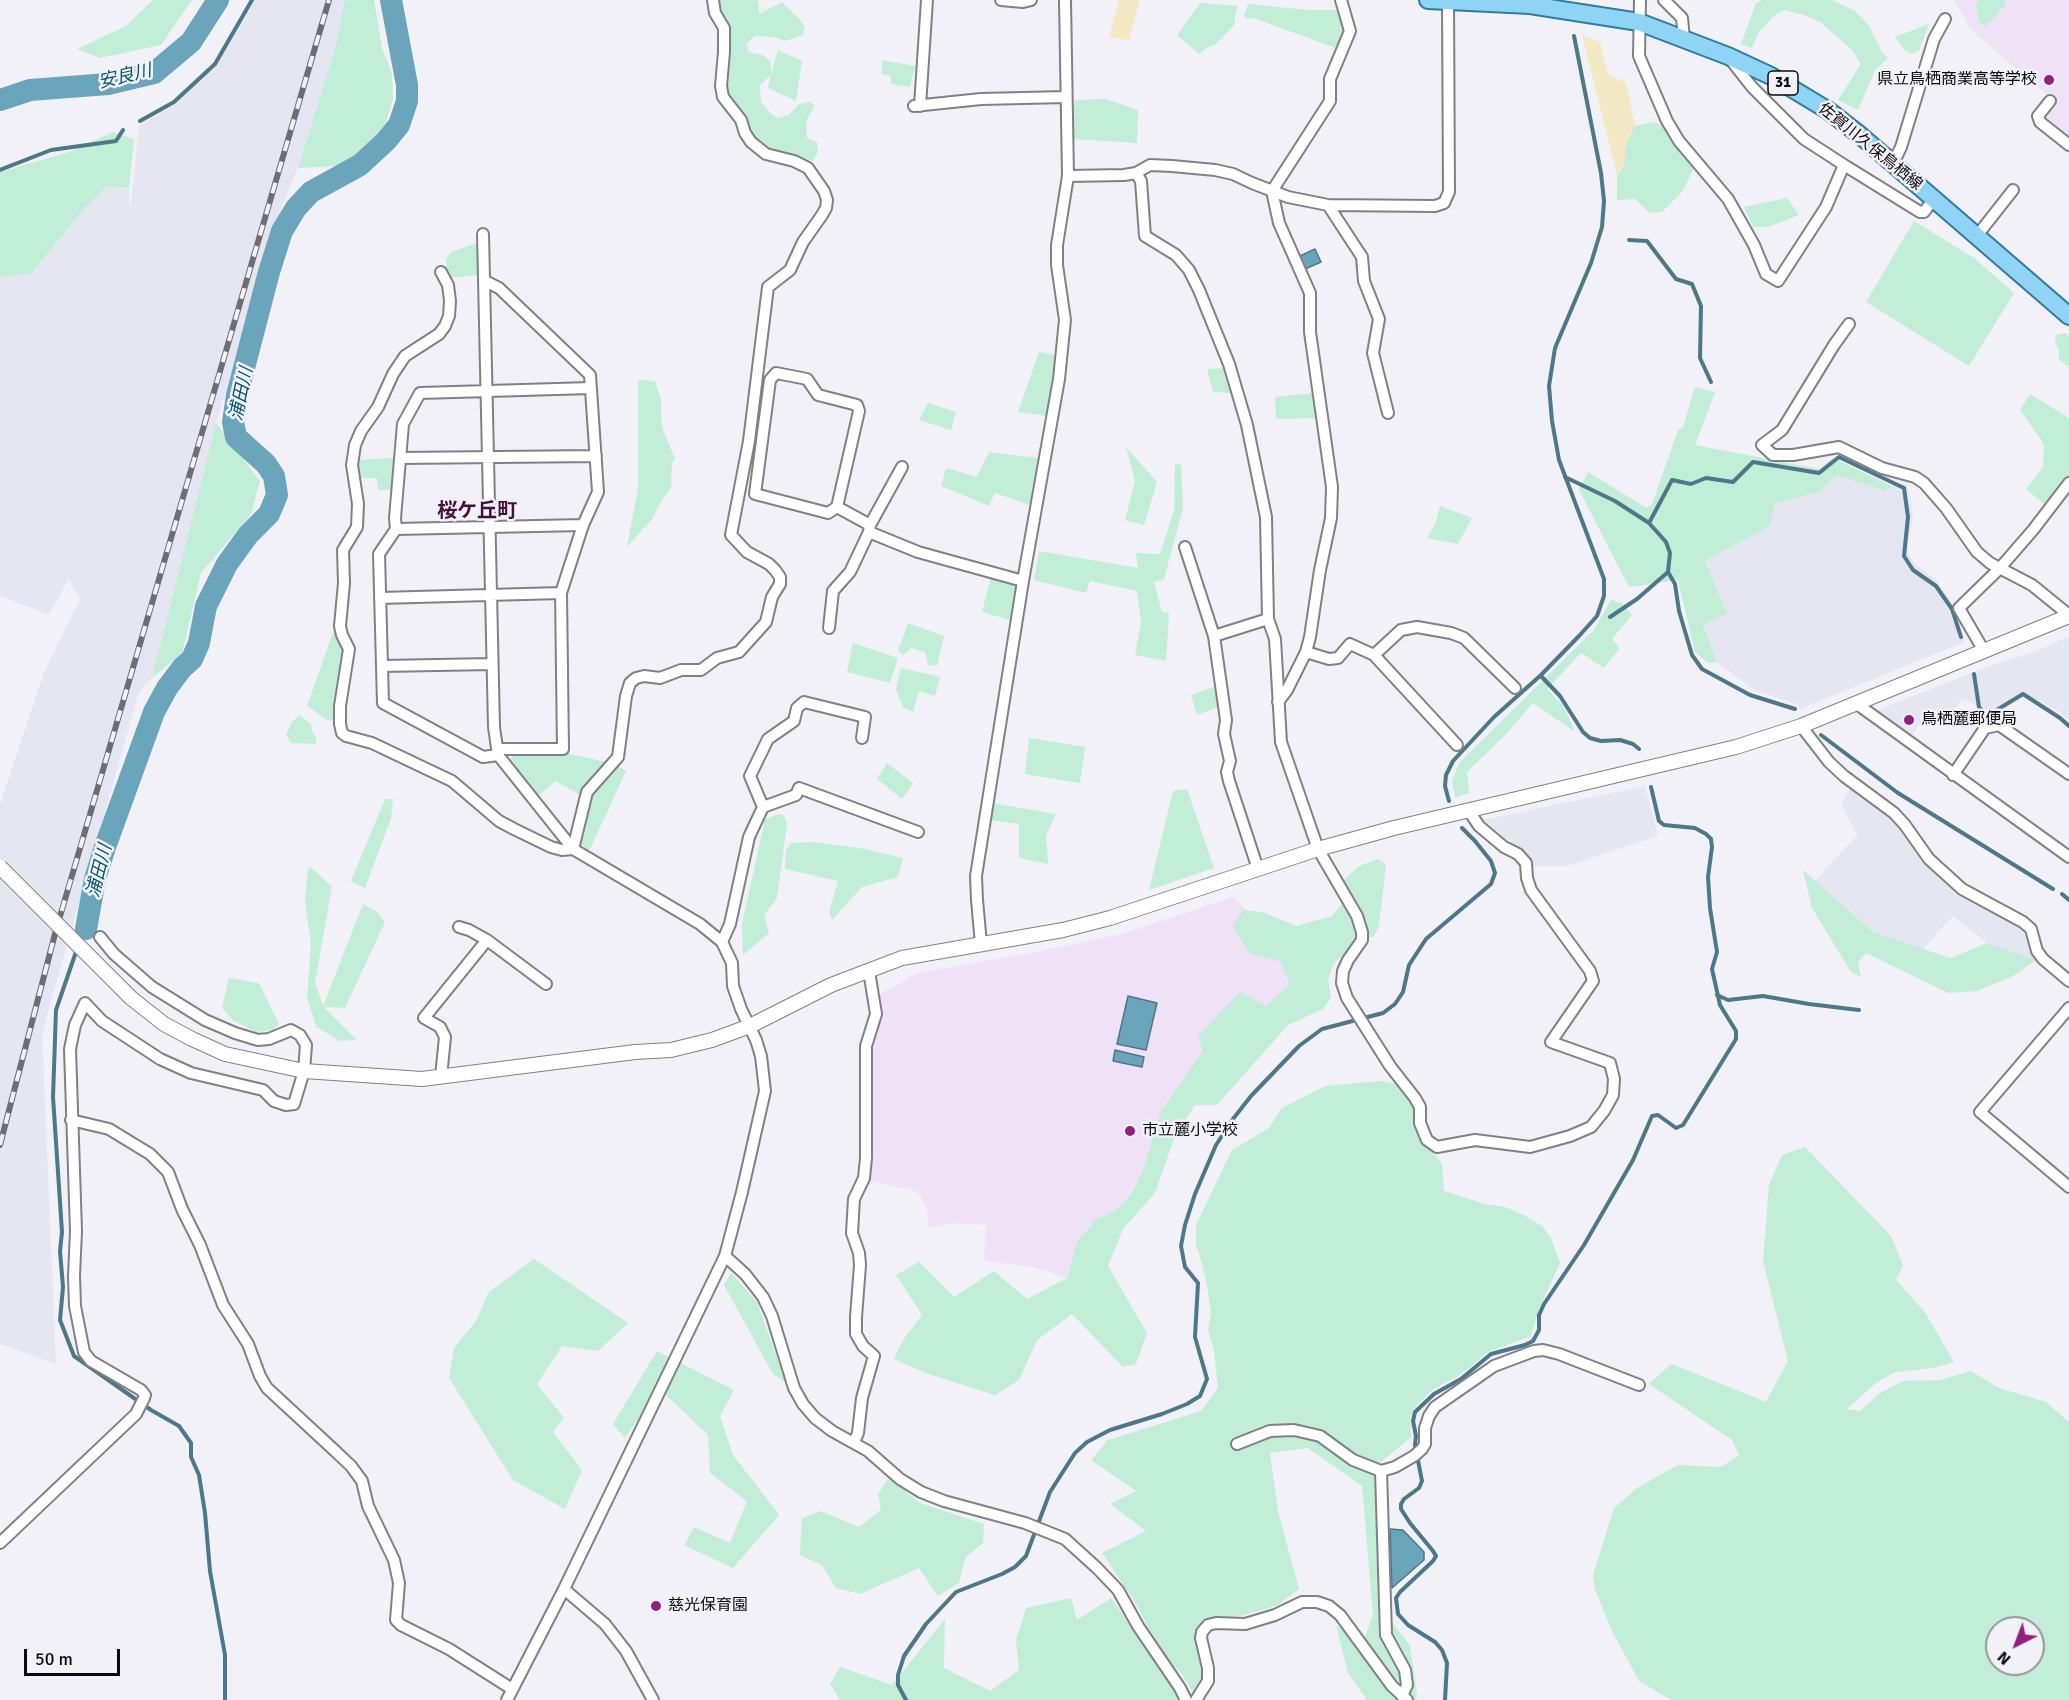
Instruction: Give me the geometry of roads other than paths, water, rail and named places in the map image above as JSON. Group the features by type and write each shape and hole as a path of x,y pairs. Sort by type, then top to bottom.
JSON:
{"main road":[{"name":"佐賀川久保鳥栖線","path":"1428,0 1530,5 1640,22 1728,56 1771,76 1805,95 1861,136 2069,316"}],"street":[{"path":"573,849 587,792 618,757 626,696 630,683 644,676 660,678 681,670 701,670 717,658 739,652 766,622 772,597 780,584 780,577 775,570 747,552 730,535 749,441 768,287 790,270 803,242 826,208 827,200 824,191 808,168 794,161 766,154 751,142 741,120 723,97 721,86 724,28 715,13 713,0"},
{"path":"927,0 917,106 981,99 1066,96"},
{"path":"1001,0 1023,2 1031,0"},
{"path":"981,944 976,876 1023,581 1059,379 1065,320 1057,265 1057,245 1068,176 1065,0"},
{"path":"1278,702 1287,690 1306,652 1310,637 1331,518 1332,487 1310,332 1310,293 1279,223 1272,191 1317,118 1326,110 1330,100 1330,79 1350,31 1341,0"},
{"path":"1640,0 1639,56 1667,121 1679,141 1728,199 1754,245 1766,274 1778,281 1826,207 1844,165"},
{"path":"1664,0 1682,18 1684,39"},
{"path":"1068,176 1124,175 1136,173 1150,165 1215,170 1233,174 1288,197 1328,205 1435,206 1444,203 1449,192 1448,1"},
{"path":"1893,164 1901,147 1934,39 1945,19"},
{"path":"1728,56 1752,87 1804,139 1920,213 1924,212 1933,200"},
{"path":"2050,101 2038,116 2040,122 2069,145"},
{"path":"1136,173 1141,181 1145,236 1176,255 1189,270 1229,364 1246,425 1266,517 1269,619 1275,639 1281,742 1318,849 1357,916 1362,932 1362,940 1343,971 1342,983 1347,998 1390,1066 1415,1098 1420,1107 1420,1123 1427,1140 1437,1146 1475,1140 1530,1147 1570,1136 1591,1127 1613,1095 1614,1079 1610,1064 1551,1042 1593,981 1590,971 1531,890 1526,863 1518,854 1504,847 1479,826 1469,811"},
{"path":"1976,237 2013,190"},
{"path":"1328,205 1362,257 1364,281 1379,319 1373,353 1389,413"},
{"path":"483,234 490,595 494,727 498,752 573,849 700,924 722,942 732,963 737,998 761,1056 765,1091 725,1256 564,1589 507,1700"},
{"path":"441,272 448,285 450,316 439,334 405,356 393,374 378,407 361,430 355,445 352,465 358,504 357,527 343,550 344,584 340,626 349,648 340,706 342,733 372,743 452,781 499,821 514,829 551,847 562,850 573,849"},
{"path":"485,281 499,288 590,375 591,388 596,456 598,492 583,525 561,593 563,749 498,752 483,757 383,703 379,554 396,529 403,424 420,393 487,389 591,388"},
{"path":"0,867 131,998 164,1024 192,1039 225,1054 304,1071 422,1079 635,1052 671,1050 712,1040 750,1026 831,985 902,958 1063,930 1110,918 1318,849 1736,747 1801,726 1857,704 2069,616 2032,585 1989,563 1977,552 1946,508 1924,483 1915,477 1882,468 1839,447 1793,455 1773,455 1762,445 1782,430 1849,324"},
{"path":"776,372 807,378 818,395 857,405 859,411 837,507 828,513 755,494 770,380 776,372"},
{"path":"400,458 596,456"},
{"path":"829,628 833,591 850,572 902,467"},
{"path":"1984,651 1959,608 2000,567 2069,483"},
{"path":"837,507 870,529 918,552 1023,581"},
{"path":"396,529 583,525"},
{"path":"1185,547 1214,636 1226,720 1224,734 1230,761 1227,772 1229,781 1258,869"},
{"path":"380,598 561,593"},
{"path":"1214,636 1269,619"},
{"path":"1374,655 1401,630 1417,627 1450,633 1464,638 1515,688"},
{"path":"1306,652 1338,658 1350,644 1374,655 1458,745"},
{"path":"382,666 492,664"},
{"path":"763,807 750,776 768,739 794,721 797,708 804,702 865,717 862,738"},
{"path":"1857,704 2069,856"},
{"path":"1953,775 1985,728 1999,725 2069,774"},
{"path":"1801,726 1829,762 1894,813 1929,860 1962,889 2023,922 2031,929 2037,951 2069,981"},
{"path":"722,942 730,924 749,837 763,807 796,795 799,788 918,832"},
{"path":"459,927 487,940 546,984"},
{"path":"0,1543 136,1414 145,1395 141,1390 91,1360 84,1352 75,1306 76,1231 70,1048 75,1025 85,1003 102,1021 160,1059 191,1073 263,1090 274,1101 286,1105 294,1104 304,1071 306,1045 300,1035 291,1030 269,1039 258,1040 205,1020 152,987 114,954 100,938"},
{"path":"441,1077 445,1037 440,1027 424,1018 487,940"},
{"path":"854,1442 858,1433 862,1398 873,1356 856,1334 860,1265 859,1253 852,1233 854,1199 864,1178 866,1158 866,1046 876,1014 869,971"},
{"path":"2069,1008 1980,1112 2069,1187"},
{"path":"71,1120 109,1130 150,1154 168,1172 223,1305 248,1344 267,1388 351,1466 362,1481 368,1506 394,1560 399,1583 396,1620 400,1626 449,1649 512,1689"},
{"path":"725,1256 745,1274 763,1297 772,1316 794,1388 803,1404 815,1418 832,1431 868,1451 900,1479 921,1492 944,1501 1025,1523 1065,1539 1118,1590 1138,1626 1186,1700"},
{"path":"1237,1444 1270,1431 1294,1430 1320,1436 1353,1460 1381,1472 1395,1467 1418,1452 1425,1444 1425,1428 1429,1416 1436,1407 1494,1366 1534,1351 1543,1350 1559,1354 1639,1384"},
{"path":"1381,1472 1386,1635 1406,1670 1405,1698"},
{"path":"564,1589 612,1633 634,1662 653,1700"},
{"path":"1196,1700 1208,1681 1208,1668 1201,1638 1202,1632 1208,1625 1215,1623 1245,1624 1275,1615 1302,1602 1317,1602 1329,1606 1340,1615 1392,1686 1405,1698"}],"water":[{"path":"1315,249 1321,262 1305,269 1300,256"},
{"path":"1128,996 1157,1003 1146,1050 1117,1044"},
{"path":"1115,1050 1144,1057 1142,1067 1113,1061"},
{"path":"1390,1529 1403,1530 1424,1552 1424,1560 1392,1588"}],"waterway":[{"name":"安良川","path":"0,100 30,90 108,84 154,73 191,42 218,0"},
{"path":"140,121 174,102 215,64 252,0"},
{"name":"浦田川","path":"86,929 95,879 105,847 154,712 167,688 192,659 199,643 206,606 227,564 248,535 269,514 277,495 274,476 266,464 236,437 233,422 237,395 282,231 296,208 311,192 360,165 386,141 399,125 407,101 407,85 391,0"},
{"path":"1449,801 1445,786 1446,775 1453,761 1494,717 1541,675 1579,636 1597,616 1604,596 1604,579 1559,460 1549,386 1555,348 1591,263 1602,227 1604,201 1601,173 1574,36"},
{"path":"0,170 51,150 116,141 123,130"},
{"path":"1629,240 1647,241 1676,279 1692,284 1701,306 1700,358 1711,382"},
{"path":"1649,523 1672,480 1691,484 1706,478 1733,482 1753,462 1819,473 1839,457 1904,488 1908,517 1904,556 1913,570 1936,586 1952,609 1961,637"},
{"path":"1565,477 1615,501 1649,523 1666,542 1670,553 1668,572 1675,584 1679,611 1692,655 1702,669 1750,695 1795,709"},
{"path":"1610,617 1637,599 1668,572"},
{"path":"1974,674 1979,707 1987,716 2023,694 2069,726"},
{"path":"1541,676 1560,696 1583,732 1590,738 1601,741 1620,740 1633,744 1639,749"},
{"path":"1821,735 1898,793 2053,889"},
{"path":"1445,1700 1447,1663 1442,1650 1435,1642 1408,1625 1398,1614 1396,1598 1436,1556 1401,1509 1404,1499 1419,1488 1422,1481 1415,1445 1413,1421 1415,1412 1434,1394 1461,1379 1491,1354 1533,1341 1539,1330 1539,1315 1544,1304 1584,1245 1633,1160 1652,1116 1658,1115 1676,1128 1683,1125 1736,1039 1736,1031 1720,1005 1712,969 1717,952 1708,877 1711,839 1695,828 1664,825 1659,821 1651,787"},
{"path":"906,1700 898,1685 898,1675 904,1656 926,1624 956,1592 1002,1574 1015,1567 1026,1556 1050,1492 1075,1453 1087,1442 1110,1430 1162,1414 1200,1396 1207,1379 1195,1337 1198,1283 1185,1267 1181,1246 1195,1194 1216,1145 1251,1096 1299,1046 1322,1029 1383,1013 1395,1004 1403,992 1409,965 1426,939 1491,884 1495,873 1491,861 1462,828"},
{"path":"2062,894 2069,900"},
{"path":"79,942 86,929"},
{"path":"77,949 56,1010 53,1097 62,1232 60,1251 63,1287 60,1320 74,1356 151,1410 179,1426 191,1443 191,1457 199,1475 210,1571 225,1655 225,1700"},
{"path":"1717,995 1728,1000 1763,996 1859,1010"}],"railway":[{"path":"0,1145 56,930 329,0"}],"place":[{"name":"県立鳥栖商業高等学校","path":"2049,80"},
{"name":"鳥栖麓郵便局","path":"1909,720"},
{"name":"市立麓小学校","path":"1130,1131"},
{"name":"慈光保育園","path":"656,1606"}],"district":[{"name":"桜ケ丘町","path":"477,512"}]}
